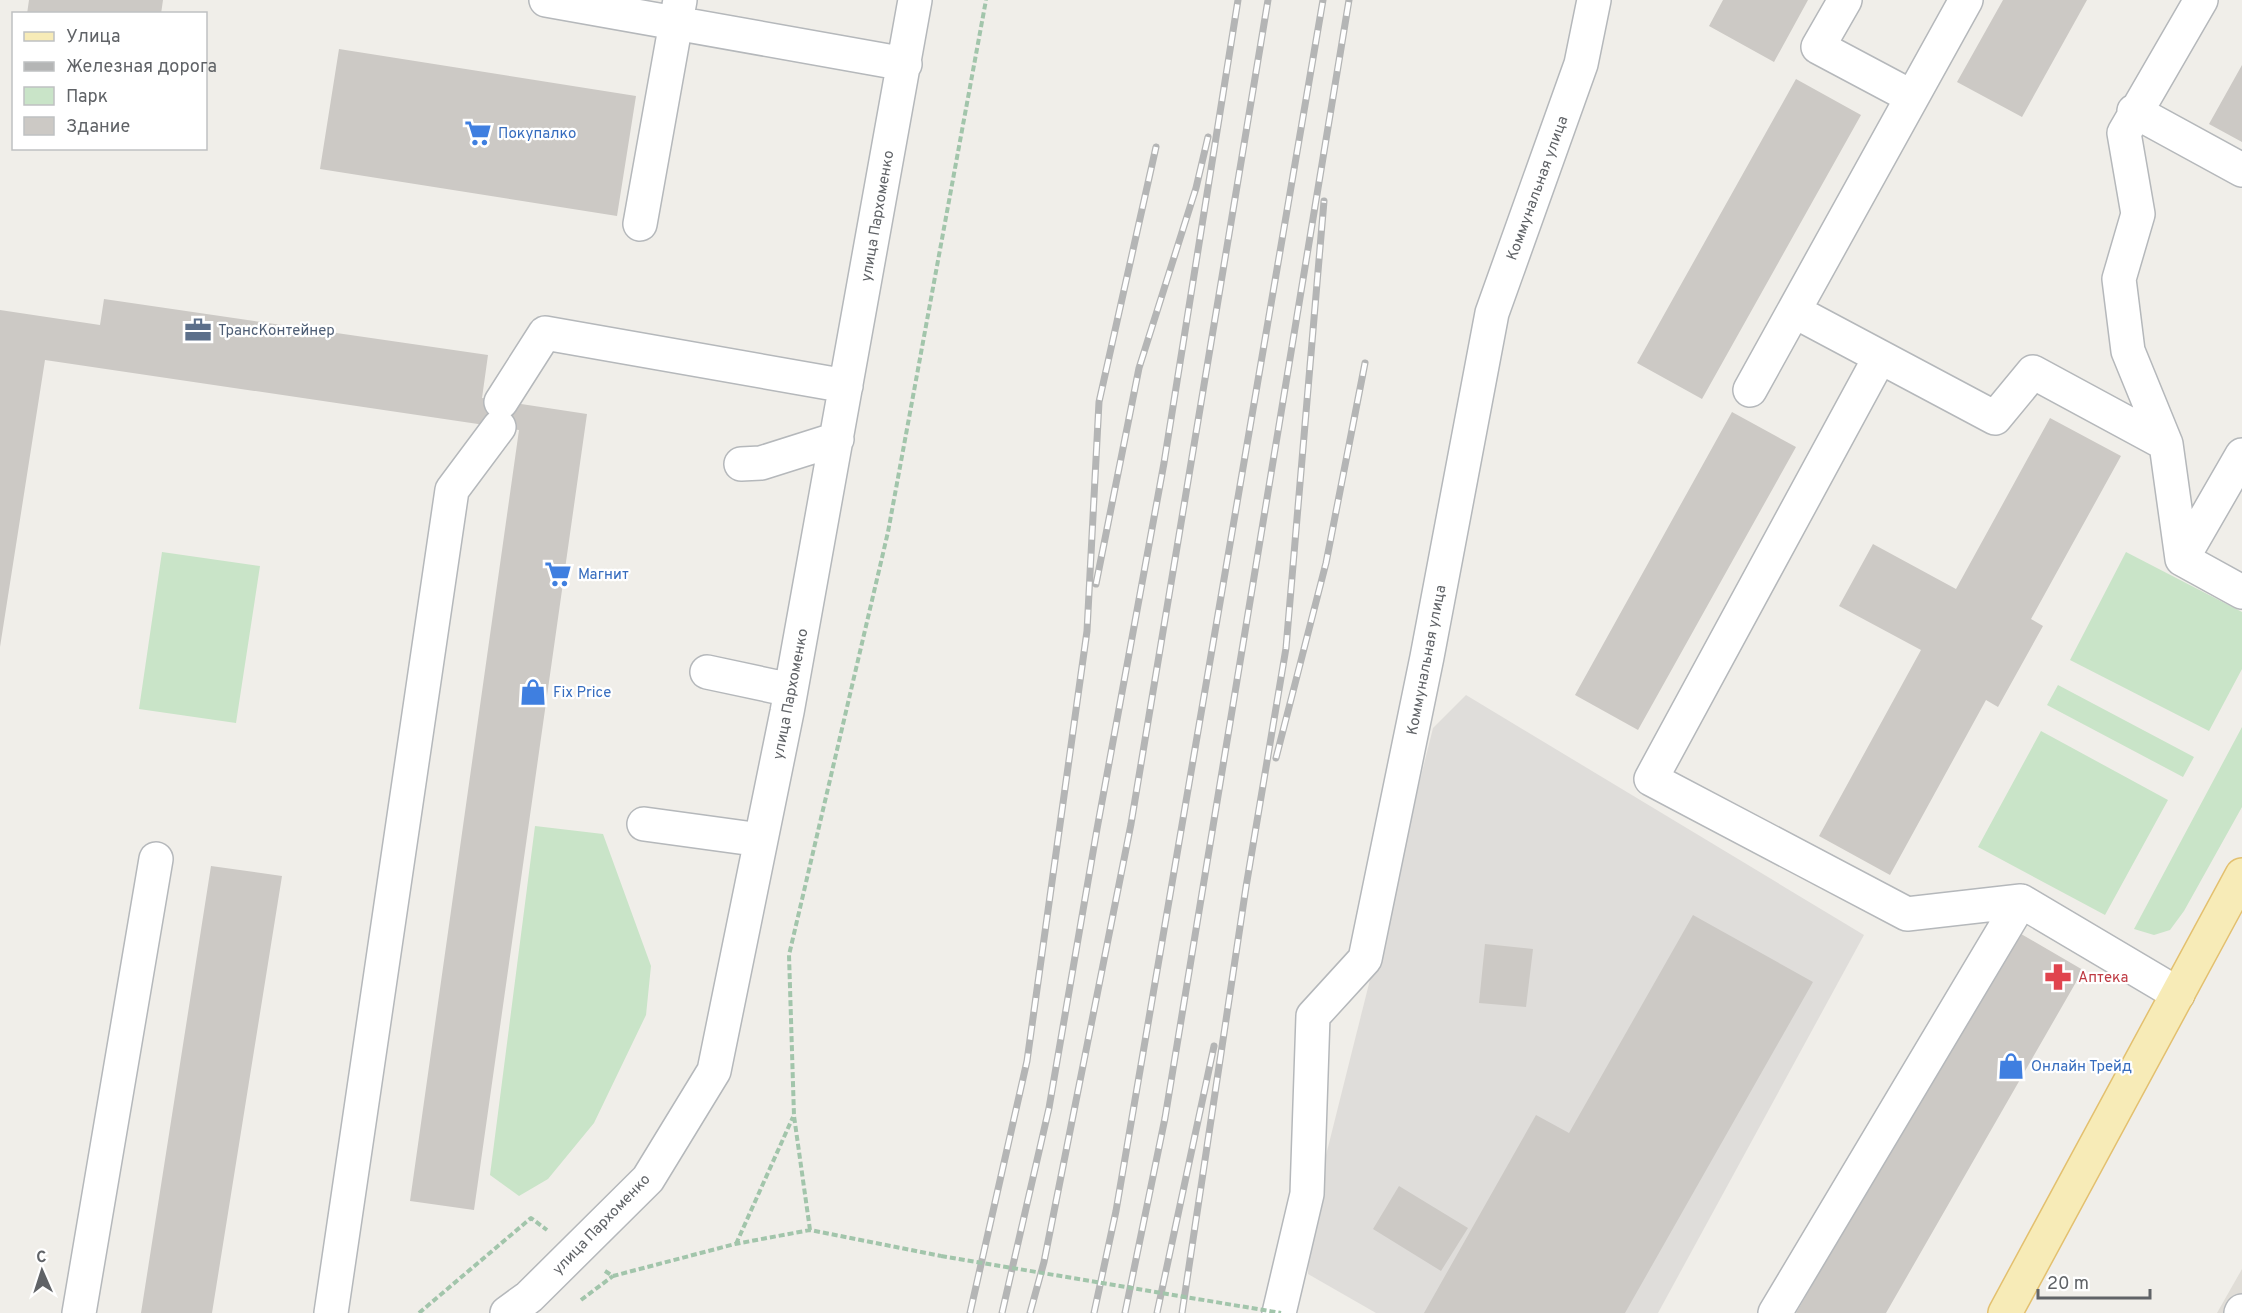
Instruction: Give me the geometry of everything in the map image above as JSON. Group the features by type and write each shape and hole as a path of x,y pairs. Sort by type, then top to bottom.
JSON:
{"main road":[{"path":"2005,1313 2242,875"}],"street":[{"name":"улица Пархоменко","path":"507,1313 529,1297 648,1179 714,1071 791,690 915,0"},
{"name":"Коммунальная улица","path":"1280,1313 1307,1194 1313,1016 1365,959 1427,657 1492,313 1581,64 1594,0"},
{"path":"1845,0 1818,47 1912,96"},
{"path":"1750,390 1966,0"},
{"path":"2182,560 2166,444 2127,351 2119,279 2138,214 2124,133 2134,111 2201,0"},
{"path":"555,1 677,12 905,64"},
{"path":"640,224 677,12"},
{"path":"2134,111 2242,170"},
{"path":"1794,311 1995,418 2033,372 2166,444"},
{"path":"331,1313 452,490 500,414 545,333 846,386"},
{"path":"1880,357 1651,779 1908,914 2021,901 2178,994"},
{"path":"741,464 760,463 837,440"},
{"path":"2182,560 2242,455"},
{"path":"2182,560 2242,592"},
{"path":"707,672 791,690"},
{"path":"644,824 761,840"},
{"path":"79,1313 156,859"},
{"path":"1775,1313 2021,901"}],"path":[{"path":"986,0 888,532 789,955 794,1116 810,1230 1280,1313"},
{"path":"735,1244 794,1116"},
{"path":"572,1307 613,1276"}],"shaded area":[{"path":"1466,695 1864,935 1658,1313 1376,1313 1308,1274 1310,1219 1433,728"},
{"path":"2242,1269 2242,1313 2217,1313"}],"green space":[{"path":"162,552 260,566 236,723 139,709"},
{"path":"2126,552 2242,612 2242,669 2209,731 2070,660"},
{"path":"2058,685 2194,757 2183,777 2047,705"},
{"path":"2242,727 2242,807 2184,911 2170,930 2154,935 2134,929"},
{"path":"2041,731 2168,800 2105,915 1978,847"},
{"path":"535,826 603,834 651,966 646,1015 594,1123 548,1179 519,1196 490,1175"}],"building":[{"path":"29,0 163,0 161,12 27,12"},
{"path":"1723,0 1808,0 1774,62 1709,26"},
{"path":"2003,0 2087,0 2022,117 1957,82"},
{"name":"Покупалко","path":"339,49 636,96 617,216 320,169"},
{"path":"2242,65 2242,142 2209,124"},
{"path":"1796,79 1861,115 1702,399 1637,363"},
{"path":"104,299 488,355 482,398 587,414 474,1210 410,1201 519,430 45,360 0,647 0,310 100,325"},
{"path":"1732,412 1796,447 1638,730 1575,695"},
{"path":"2050,418 2121,456 2031,619 2043,626 1998,707 1986,700 1890,875 1819,836 1921,650 1839,606 1873,544 1956,589"},
{"path":"211,866 282,876 212,1313 141,1313"},
{"path":"1693,915 1813,982 1625,1313 1424,1313 1536,1115 1569,1133"},
{"path":"2016,931 2083,970 1886,1313 1796,1313"},
{"path":"1485,944 1533,949 1526,1007 1479,1003"},
{"path":"1399,1186 1468,1228 1441,1271 1373,1229"}],"railway":[{"path":"1002,1313 1049,1108 1164,463 1238,0"},
{"path":"1030,1313 1044,1262 1131,824 1268,0"},
{"path":"1094,1313 1116,1211 1323,0"},
{"path":"1125,1313 1165,1118 1349,0"},
{"path":"1096,584 1139,368 1196,188 1208,137"},
{"path":"970,1313 1027,1061 1087,631 1099,402 1156,147"},
{"path":"1182,1313 1246,887 1286,648 1324,201"},
{"path":"1276,758 1326,563 1365,363"},
{"path":"1157,1313 1214,1046"}],"place":[{"name":"Покупалко","path":"478,133"},
{"name":"ТрансКонтейнер","path":"198,330"},
{"name":"Магнит","path":"558,574"},
{"name":"Fix Price","path":"533,692"},
{"name":"Аптека","path":"2058,977"},
{"name":"Онлайн Трейд","path":"2011,1066"}]}
